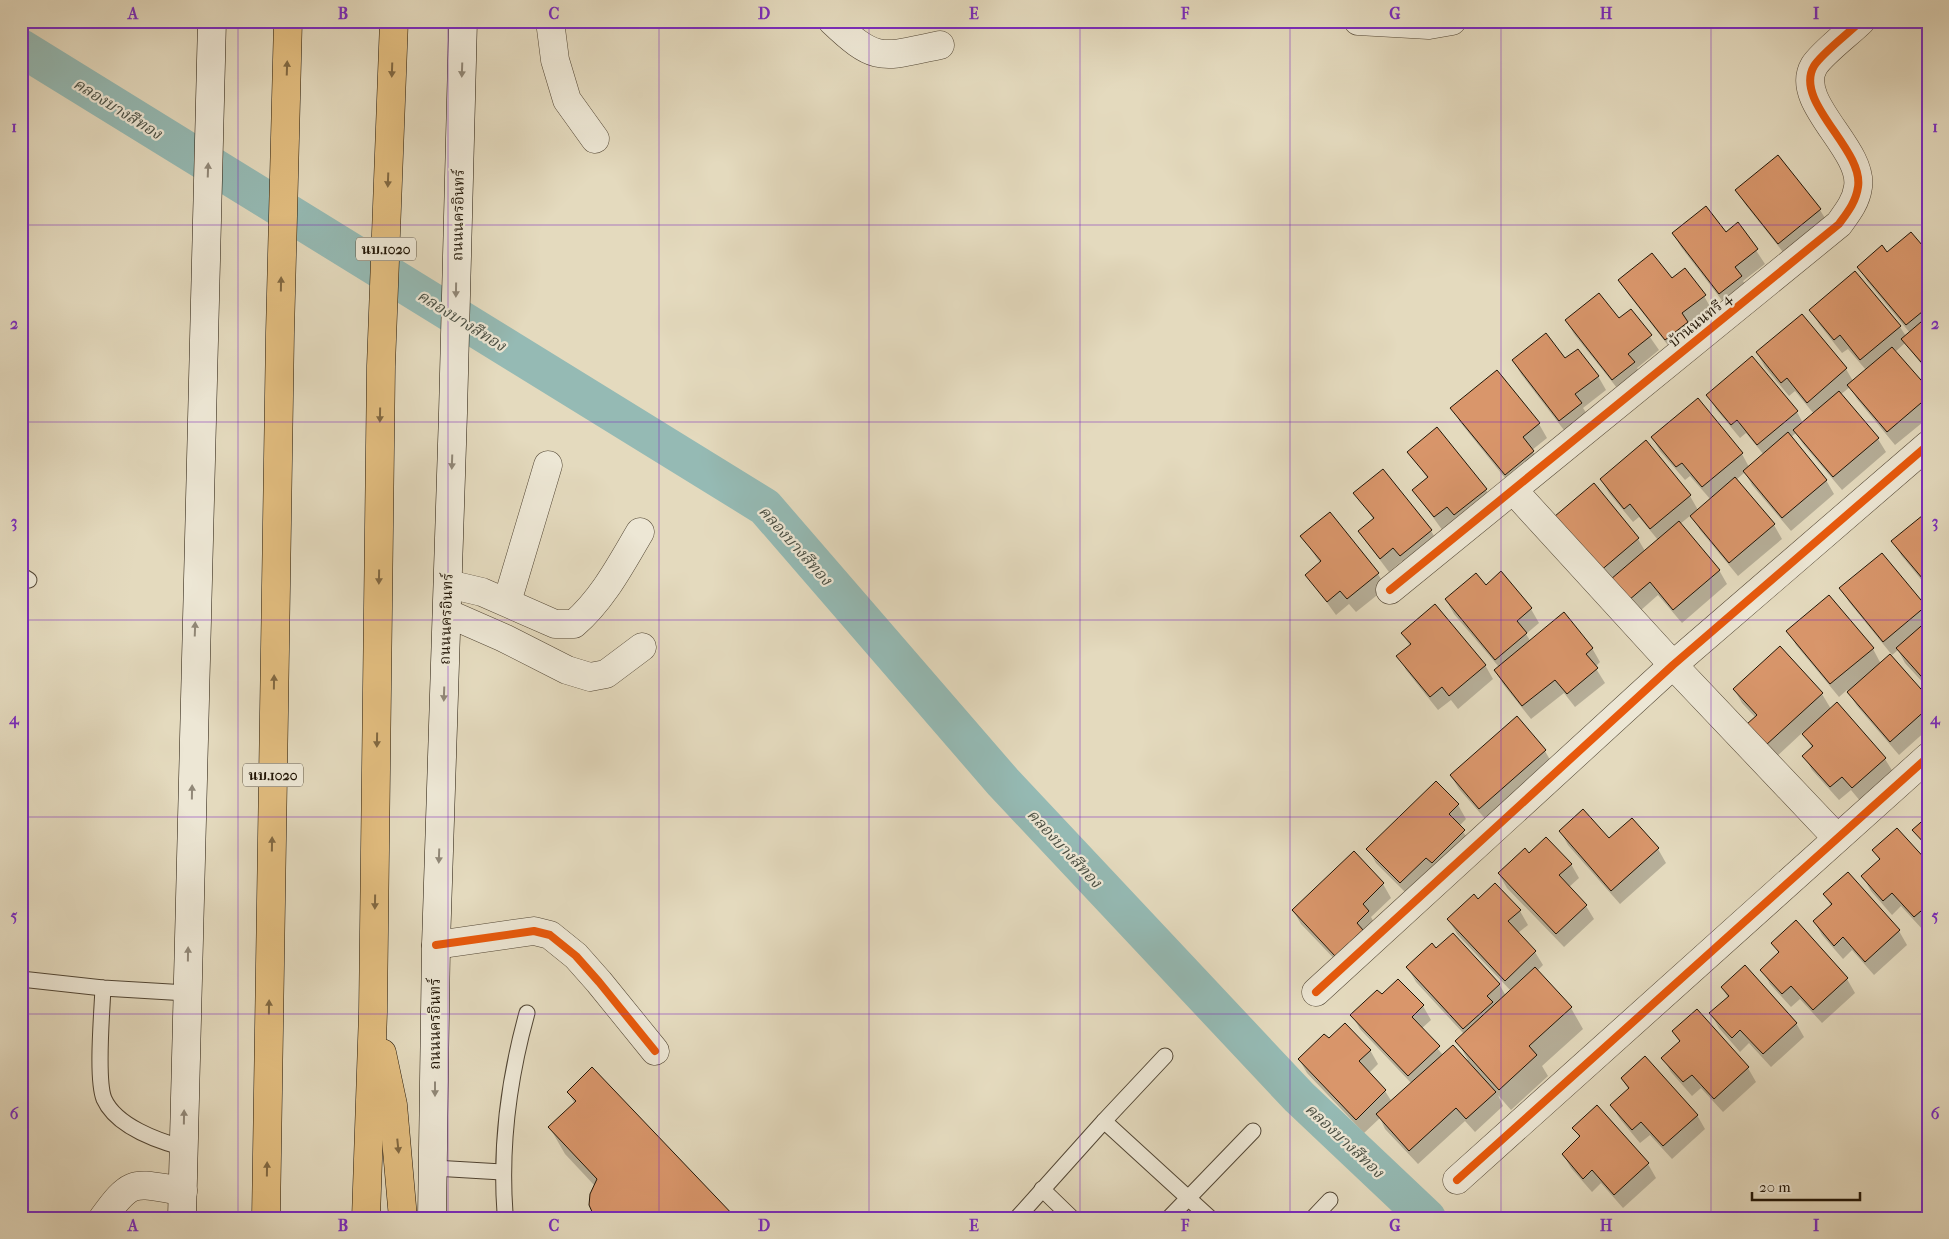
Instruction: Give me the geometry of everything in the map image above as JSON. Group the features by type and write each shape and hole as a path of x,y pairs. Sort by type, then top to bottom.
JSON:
{"main road":[{"name":"นบ.1020","path":"266,1218 280,333 288,21"},
{"name":"นบ.1020","path":"366,1218 373,1012 381,366 394,21"},
{"path":"373,1012 393,1105 403,1218"}],"street":[{"path":"182,1218 212,21"},
{"name":"ถนนนครอินทร์","path":"432,1218 436,945 454,413 463,21"},
{"path":"550,21 555,60 568,100 595,139"},
{"path":"832,21 865,50 886,56 940,45"},
{"path":"1358,21 1429,25 1452,21"},
{"name":"บ้านนนทรี 4","path":"1390,590 1514,491 1839,224 1853,205 1859,186 1856,168 1817,102 1811,88 1810,77 1814,66 1861,21"},
{"path":"1316,992 1673,665 1928,445"},
{"path":"507,602 548,465"},
{"path":"1514,491 1673,665 1837,838"},
{"path":"448,584 482,592 555,624 574,624 587,613 603,593 640,532"},
{"path":"447,613 504,638 567,670 590,677 606,674 642,647"},
{"path":"1457,1180 1928,757"},
{"path":"436,945 534,931 550,935 576,956 655,1051"},
{"path":"103,1218 119,1196 130,1186 144,1185 183,1191"}],"lane":[{"path":"21,979 103,988 187,993"},
{"path":"103,988 100,1081 104,1100 138,1132 157,1141 184,1148"},
{"path":"508,1218 505,1213 502,1172 516,1052 527,1013"},
{"path":"1017,1218 1165,1056"},
{"path":"1104,1121 1210,1218"},
{"path":"1169,1218 1253,1131"},
{"path":"434,1168 502,1172"},
{"path":"1042,1189 1072,1218"},
{"path":"1313,1218 1330,1200"}],"building":[{"path":"1778,155 1821,209 1778,244 1735,190"},
{"path":"1706,206 1726,232 1738,222 1758,249 1735,267 1742,276 1719,294 1672,233"},
{"path":"1911,232 1928,252 1928,307 1906,325 1857,267 1882,245 1887,252"},
{"path":"1652,253 1672,278 1685,268 1706,295 1682,313 1688,322 1665,340 1618,280"},
{"path":"1855,271 1901,326 1860,360 1840,335 1834,340 1809,310"},
{"path":"1599,293 1619,318 1631,309 1652,335 1628,354 1635,362 1612,380 1565,320"},
{"path":"1802,314 1847,368 1807,403 1787,378 1781,383 1756,352"},
{"path":"1928,316 1928,370 1901,339"},
{"path":"1546,333 1565,358 1578,349 1599,376 1575,394 1582,403 1559,421 1512,360"},
{"path":"1892,347 1928,388 1928,397 1887,432 1847,385"},
{"path":"1752,356 1798,411 1757,445 1737,420 1731,425 1706,395"},
{"path":"1497,370 1540,423 1523,437 1534,451 1505,475 1450,408"},
{"path":"1839,391 1879,438 1833,477 1793,430"},
{"path":"1698,398 1743,453 1702,487 1682,463 1676,467 1651,437"},
{"path":"1437,427 1487,489 1454,515 1447,507 1434,517 1412,490 1428,477 1407,452"},
{"path":"1788,432 1827,480 1782,518 1743,471"},
{"path":"1646,440 1691,495 1650,529 1630,504 1624,509 1600,479"},
{"path":"1383,469 1432,530 1400,556 1393,548 1380,559 1358,531 1374,518 1353,493"},
{"path":"1735,477 1775,524 1729,563 1690,516"},
{"path":"1594,483 1639,538 1599,572 1548,522"},
{"path":"1928,511 1928,585 1891,541"},
{"path":"1330,512 1379,573 1347,599 1340,591 1327,602 1305,575 1321,561 1300,536"},
{"path":"1679,521 1720,570 1673,610 1650,582 1622,606 1604,585"},
{"path":"1882,553 1926,606 1883,642 1839,588"},
{"path":"1501,571 1532,608 1517,621 1527,633 1495,660 1445,599 1476,573 1486,585"},
{"path":"1829,595 1874,648 1830,684 1786,631"},
{"path":"1435,604 1486,665 1449,696 1442,687 1430,697 1396,656 1411,644 1401,633"},
{"path":"1564,612 1593,648 1586,654 1598,668 1567,694 1555,680 1522,706 1494,670"},
{"path":"1928,620 1928,684 1896,648"},
{"path":"1780,646 1823,693 1766,745 1747,724 1757,715 1733,689"},
{"path":"1890,654 1928,697 1928,708 1890,742 1847,692"},
{"path":"1837,702 1886,758 1852,788 1842,777 1830,787 1802,756 1813,746 1802,734"},
{"path":"1517,716 1546,750 1479,809 1450,775"},
{"path":"1436,781 1459,804 1449,814 1465,830 1432,863 1426,858 1400,883 1366,849"},
{"path":"1583,809 1609,838 1632,818 1659,848 1611,891 1559,831"},
{"path":"1928,816 1928,847 1912,830"},
{"path":"1897,828 1928,862 1928,905 1914,917 1892,893 1883,901 1861,876 1880,859 1872,850"},
{"path":"1546,837 1572,864 1559,875 1587,905 1556,934 1498,873 1525,848 1529,853"},
{"path":"1354,851 1384,883 1363,904 1369,911 1357,923 1363,930 1335,956 1292,910"},
{"path":"1848,872 1900,930 1865,962 1843,937 1834,946 1813,921 1832,904 1823,894"},
{"path":"1495,883 1521,910 1508,921 1536,951 1505,981 1447,919 1474,894 1478,899"},
{"path":"1796,920 1848,978 1813,1010 1791,986 1782,994 1760,970 1779,952 1771,943"},
{"path":"1453,933 1500,984 1487,996 1493,1002 1463,1029 1406,967 1432,943 1436,948"},
{"path":"1745,965 1797,1023 1763,1054 1740,1030 1732,1038 1709,1013 1729,996 1721,987"},
{"path":"1535,967 1572,1007 1529,1046 1537,1055 1499,1090 1455,1041"},
{"path":"1398,979 1424,1005 1412,1017 1440,1046 1408,1076 1350,1015 1377,990 1382,994"},
{"path":"1697,1009 1749,1067 1714,1099 1692,1075 1683,1082 1661,1058 1680,1041 1672,1031"},
{"path":"1345,1023 1371,1050 1359,1061 1386,1090 1356,1120 1298,1059 1324,1034 1329,1038"},
{"path":"1453,1045 1496,1092 1466,1119 1456,1108 1409,1151 1376,1114"},
{"path":"1645,1056 1698,1115 1663,1146 1641,1122 1632,1130 1610,1105 1629,1088 1621,1078"},
{"path":"592,1067 736,1218 597,1218 593,1214 589,1205 590,1194 597,1179 548,1127 576,1101 567,1092"},
{"path":"1597,1105 1649,1163 1614,1195 1592,1170 1583,1179 1562,1154 1580,1136 1572,1128"}],"waterway":[{"name":"คลองบางสีทอง","path":"21,48 765,507 1003,782 1299,1097 1427,1218"}],"cycle path":[{"path":"1390,590 1839,224 1855,198 1858,187 1857,172 1851,157 1820,110 1813,95 1810,80 1814,66 1818,61 1861,21"},
{"path":"1316,992 1673,665 1928,445"},
{"path":"1457,1180 1928,757"},
{"path":"436,945 534,931 550,935 576,956 655,1051"}]}
